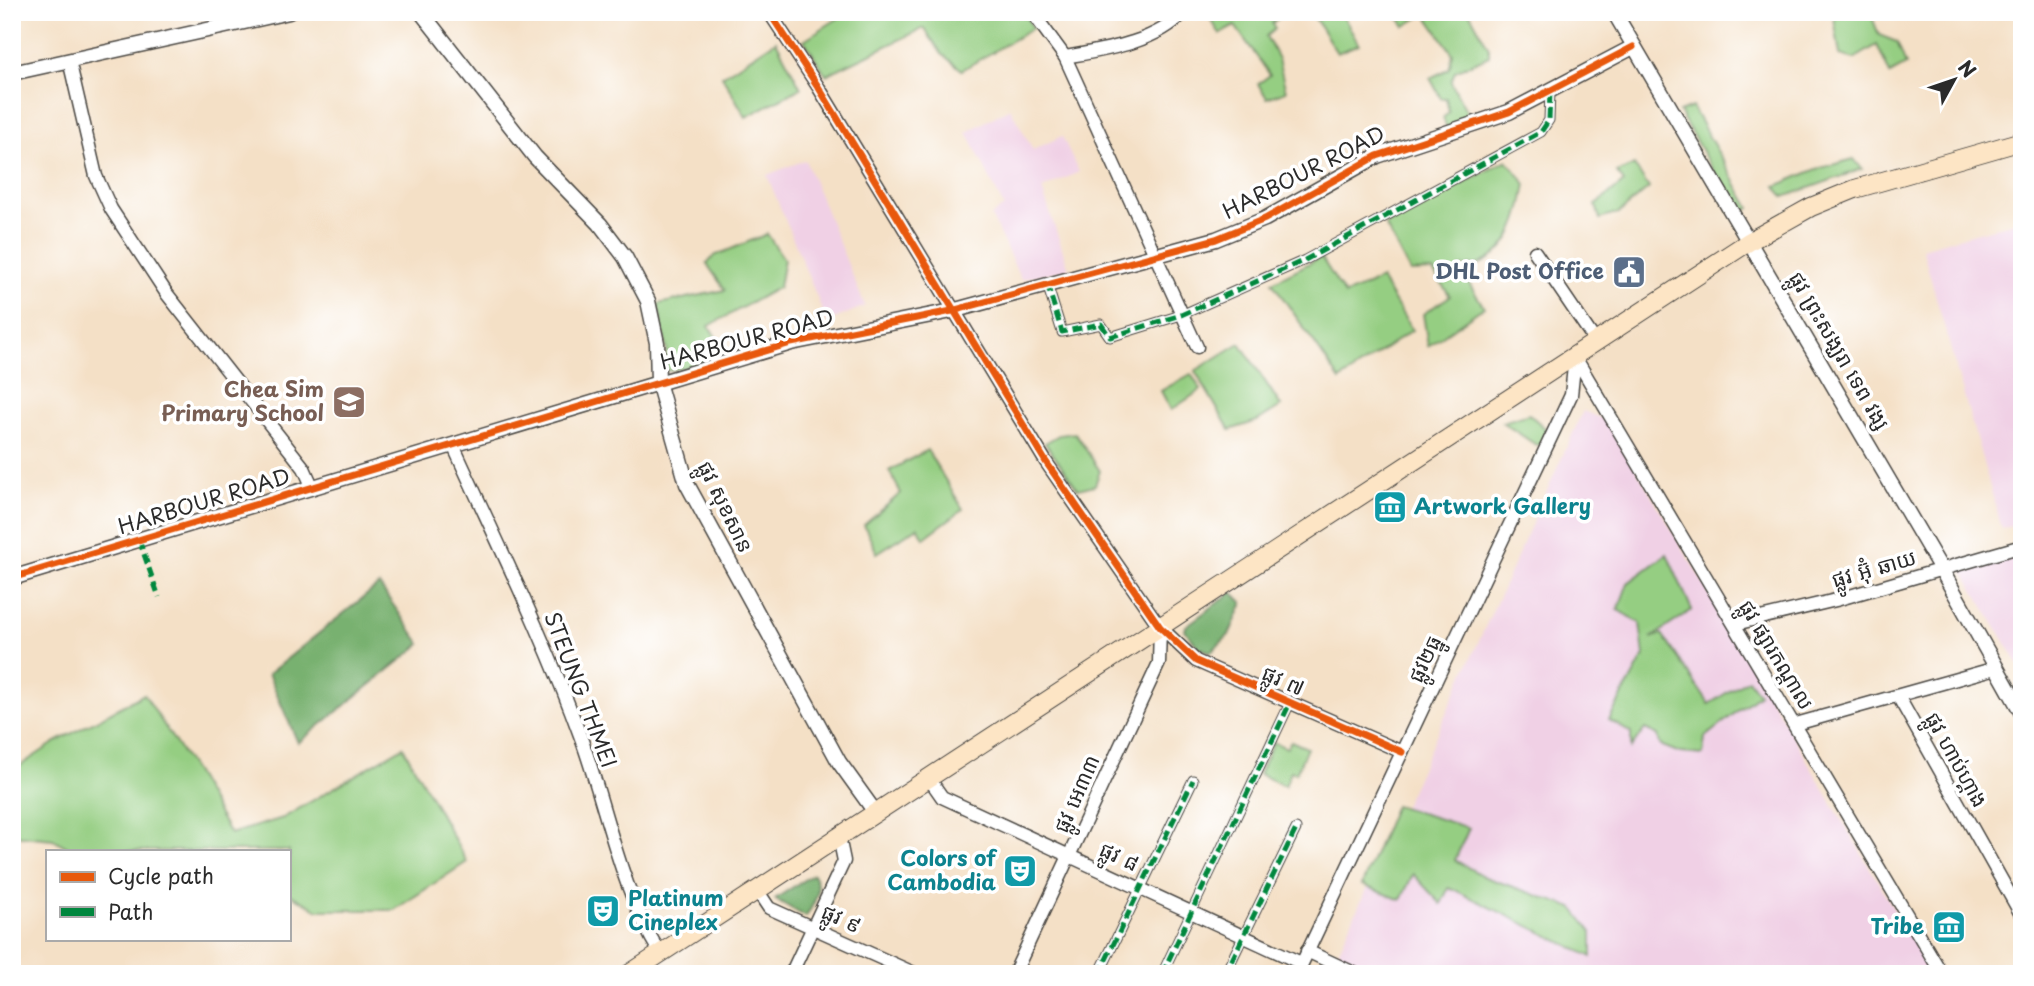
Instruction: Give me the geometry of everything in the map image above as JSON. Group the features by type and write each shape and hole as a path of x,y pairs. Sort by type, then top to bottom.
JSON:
{"main road":[{"path":"629,974 1750,241 1811,207 1855,189 2022,141"}],"street":[{"path":"13,71 289,12"},
{"name":"ផ្លូវ សុខសាន","path":"421,12 535,156 600,224 625,257 648,301 657,344 658,382 687,484 839,762 875,812"},
{"name":"ផ្លូវ ៧","path":"769,12 819,88 1046,463 1160,627 1196,661 1402,752"},
{"path":"1032,12 1065,57 1197,347"},
{"path":"1065,57 1120,46 1152,33 1184,12"},
{"name":"ផ្លូវ ព្រះសង្ឃរា ទេព វង្ស","path":"1614,12 1941,569 2022,713"},
{"name":"HARBOUR ROAD","path":"12,578 825,334 952,311 1238,231 1377,156 1500,116 1633,47"},
{"path":"69,60 96,176 111,209 167,293 304,468 313,488"},
{"path":"1047,284 1062,332 1101,324 1110,337 1181,315 1305,260 1541,132 1549,120 1550,91"},
{"path":"1535,252 1597,342"},
{"name":"ផ្លូវ២ធ្នូ","path":"1299,969 1571,395 1575,357"},
{"name":"ផ្លូវ ផ្សារកណ្តាល","path":"1575,357 1796,724 1942,974"},
{"path":"1571,395 1586,392 1602,398"},
{"name":"STEUNG THMEI","path":"453,445 513,575 581,738 625,876 648,933 660,953"},
{"name":"ផ្លូវ អ៊ុំ ឆាយ","path":"1735,624 1836,600 2022,546"},
{"name":"ផ្លូវ អេ៣៣","path":"1014,974 1159,663 1160,627"},
{"path":"1796,724 1996,668"},
{"name":"ផ្លូវ ហាប់ហ្គាង","path":"1898,696 2022,916"},
{"path":"1162,974 1290,703"},
{"name":"ផ្លូវ ៨","path":"928,777 942,797 1243,936 1299,969"},
{"path":"1099,974 1193,780"},
{"path":"1225,974 1296,829"},
{"path":"792,974 844,861 839,837"},
{"name":"ផ្លូវ ៩","path":"757,890 769,908 916,974"},
{"path":"1307,951 1356,974"}],"shaded area":[{"path":"1010,108 1033,150 1062,136 1079,172 1042,189 1069,269 1021,279 991,216 1004,207 967,132"},
{"path":"805,160 865,306 827,322 767,175"},
{"path":"2022,220 2022,523 2002,529 1922,248"},
{"path":"1583,411 1608,421 1932,974 1385,974 1338,952"},
{"path":"2022,552 2022,670 1962,570"}],"green space":[{"path":"848,12 1023,12 1033,28 962,70 942,54 924,28 826,75 804,40"},
{"path":"1206,12 1287,12 1272,23 1275,29 1266,36 1278,59 1286,91 1267,98 1258,84 1270,75 1235,26 1220,34"},
{"path":"1311,12 1349,12 1343,16 1359,44 1337,53"},
{"path":"1394,12 1469,12 1489,48 1489,56 1455,71 1451,82 1469,116 1478,117 1447,128 1443,118 1449,112 1446,98 1441,98 1430,78 1449,69 1453,54 1425,14 1405,26"},
{"path":"1833,12 1870,12 1879,35 1897,42 1906,65 1890,74 1877,45 1854,59 1840,55"},
{"path":"776,41 801,88 746,117 722,76"},
{"path":"1692,107 1750,208 1739,215 1679,112"},
{"path":"1854,159 1862,169 1784,197 1776,186 1817,169"},
{"path":"1507,160 1526,184 1518,219 1508,240 1491,258 1480,264 1459,268 1484,307 1428,346 1423,314 1450,296 1433,271 1410,272 1385,225"},
{"path":"1634,165 1649,188 1619,213 1600,219 1596,205 1624,182 1617,173"},
{"path":"767,234 784,259 779,287 709,326 724,350 711,363 666,371 667,351 658,304 725,290 707,264 714,256"},
{"path":"1321,257 1345,295 1381,279 1412,330 1340,380 1272,282"},
{"path":"1240,343 1281,406 1257,421 1230,430 1195,371"},
{"path":"1191,374 1201,390 1171,410 1161,391"},
{"path":"1529,414 1546,429 1544,444 1536,445 1502,422"},
{"path":"1075,433 1100,471 1095,485 1078,489 1045,443 1059,435"},
{"path":"927,450 963,509 924,538 918,527 877,553 864,525 901,493 889,471"},
{"path":"1667,554 1692,610 1651,638 1662,634 1709,704 1748,679 1759,694 1705,737 1703,755 1680,753 1660,745 1658,735 1645,729 1631,748 1631,733 1609,720 1644,656 1640,623 1618,610 1628,583"},
{"path":"379,585 421,644 298,743 268,674"},
{"path":"1232,592 1243,603 1229,635 1211,652 1199,648 1185,630 1186,626"},
{"path":"144,694 195,773 230,834 283,818 403,747 467,862 394,910 318,910 290,895 290,850 72,850 53,839 12,835 12,771 54,743"},
{"path":"1291,741 1307,748 1296,773 1291,771 1285,786 1259,774 1273,742 1287,748"},
{"path":"1395,805 1469,828 1455,860 1485,877 1573,908 1592,932 1592,957 1449,887 1441,904 1413,874 1401,900 1362,885"},
{"path":"813,874 818,891 806,917 775,899"}],"marked path":[{"path":"1047,284 1062,332 1101,324 1110,337 1181,315 1305,260 1541,132 1549,120 1550,91"},
{"path":"139,540 159,597"},
{"path":"1162,974 1290,703"},
{"path":"1099,974 1193,780"},
{"path":"1225,974 1296,829"}],"cycle path":[{"path":"769,12 819,88 1046,462 1160,627 1196,661 1402,752"},
{"path":"12,578 791,343 952,311 1216,239 1265,219 1377,156 1509,112 1633,47"}],"place":[{"name":"DHL Post Office","path":"1629,272"},
{"name":"Chea Sim Primary School","path":"349,402"},
{"name":"Artwork Gallery","path":"1390,507"},
{"name":"Colors of Cambodia","path":"1020,871"},
{"name":"Platinum Cineplex","path":"603,911"},
{"name":"Tribe","path":"1949,927"}]}
